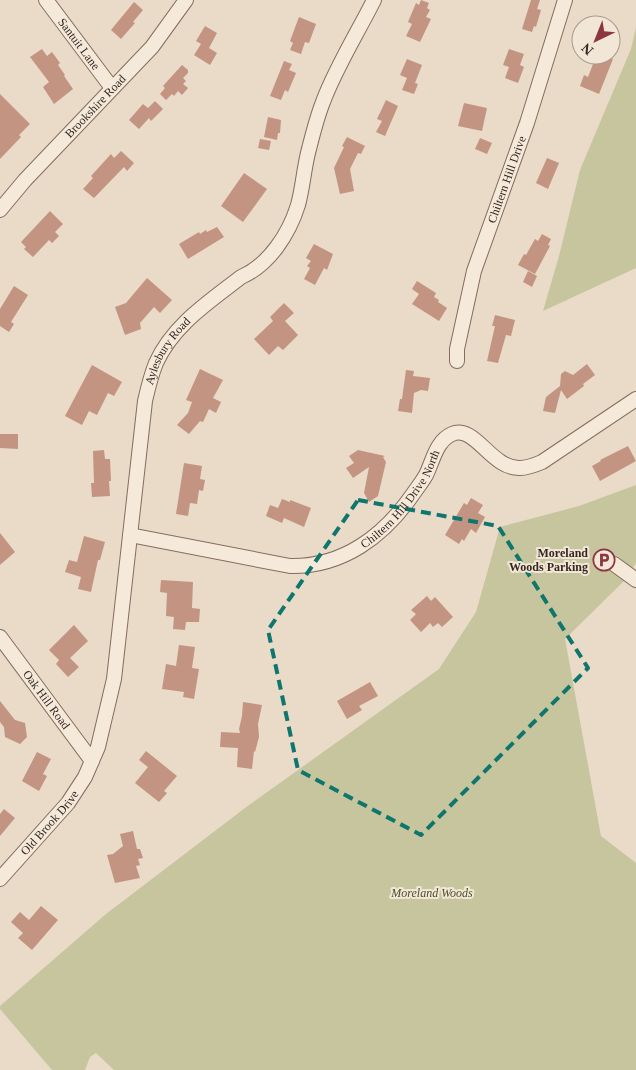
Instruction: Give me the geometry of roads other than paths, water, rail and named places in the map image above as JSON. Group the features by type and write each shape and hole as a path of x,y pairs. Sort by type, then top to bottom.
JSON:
{"street":[{"name":"Santuit Lane","path":"46,0 112,88"},
{"name":"Brookshire Road","path":"0,210 25,180 152,47 186,0"},
{"name":"Aylesbury Road","path":"92,761 104,725 114,679 144,400 156,363 179,328 241,277 251,273 269,256 280,242 298,204 309,148 323,100 374,0"},
{"name":"Chiltern Hill Drive","path":"457,361 457,349 474,271 527,123 565,0"},
{"name":"Chiltern Hill Drive North","path":"130,535 290,566 327,562 360,548 390,522 426,476 438,446 445,438 454,433 461,432 471,436 496,460 507,466 518,468 530,467 542,462 636,399"},
{"path":"614,564 636,580"},
{"name":"Oak Hill Road","path":"0,637 92,761"},
{"name":"Old Brook Drive","path":"0,879 78,791 92,761"}],"place":[{"name":"Moreland Woods Parking","path":"604,560"}],"park label":[{"name":"Moreland Woods","path":"432,893"}]}
